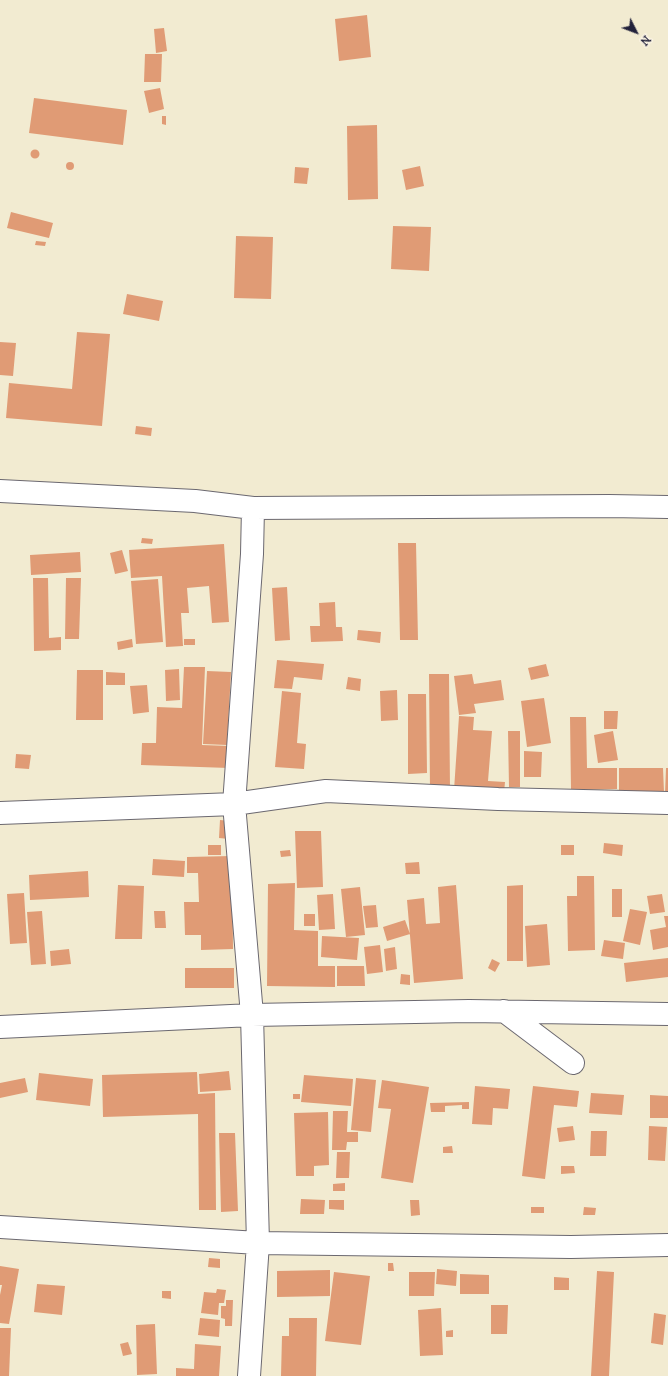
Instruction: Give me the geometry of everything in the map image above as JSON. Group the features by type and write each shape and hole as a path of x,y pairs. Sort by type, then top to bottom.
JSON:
{"street":[{"path":"0,491 195,501 253,508 668,507"},
{"path":"249,1376 258,1243 252,1015 234,804 252,554 253,508"},
{"path":"0,813 234,804 326,791 498,799 668,803"},
{"path":"504,1012 573,1063"},
{"path":"0,1027 252,1015 504,1012 668,1014"},
{"path":"0,1227 258,1243 563,1247 668,1245"}],"building":[{"path":"367,15 371,57 339,61 335,19"},
{"path":"164,28 167,51 156,53 154,29"},
{"path":"145,54 162,54 161,82 144,82"},
{"path":"160,88 164,109 149,113 144,91"},
{"path":"34,98 127,110 123,145 29,133"},
{"path":"162,116 166,116 166,125 162,124"},
{"path":"377,125 378,199 348,200 347,126"},
{"path":"33,150 37,150 39,154 37,158 33,158 31,156 31,152"},
{"path":"68,162 72,162 74,166 72,170 68,170 66,168 66,164"},
{"path":"420,166 424,186 406,190 402,170"},
{"path":"295,167 309,168 307,184 294,183"},
{"path":"11,212 53,223 49,238 7,228"},
{"path":"393,226 431,227 429,271 391,269"},
{"path":"236,236 273,237 271,299 234,298"},
{"path":"36,241 46,242 45,246 35,245"},
{"path":"127,294 163,301 159,321 123,314"},
{"path":"77,332 110,334 102,426 6,418 9,383 72,389"},
{"path":"0,342 16,343 13,376 0,375"},
{"path":"136,426 152,428 151,436 135,434"},
{"path":"142,538 153,539 152,544 141,543"},
{"path":"398,543 416,543 418,640 400,640"},
{"path":"224,544 229,622 212,623 209,586 187,588 189,613 181,613 183,646 166,647 162,576 131,578 129,550"},
{"path":"122,550 128,571 115,574 110,553"},
{"path":"80,552 81,572 31,575 30,555"},
{"path":"33,578 48,578 49,638 61,637 61,650 34,651"},
{"path":"66,578 81,578 79,639 65,639"},
{"path":"158,579 163,642 136,644 131,581"},
{"path":"287,587 290,640 275,641 272,588"},
{"path":"335,602 336,627 342,627 343,641 311,642 310,626 320,626 319,603"},
{"path":"358,630 381,632 380,643 357,640"},
{"path":"132,639 133,647 118,650 117,642"},
{"path":"184,639 195,639 195,645 184,645"},
{"path":"277,660 324,664 322,680 294,677 292,689 274,688"},
{"path":"546,664 549,676 531,680 528,668"},
{"path":"184,667 205,667 202,745 230,746 229,768 141,765 142,743 156,743 157,707 182,708"},
{"path":"179,669 180,700 166,701 165,670"},
{"path":"77,670 103,670 103,720 76,720"},
{"path":"207,671 231,672 227,745 203,744"},
{"path":"106,672 125,673 125,685 106,685"},
{"path":"429,674 449,674 450,791 430,791"},
{"path":"472,674 474,684 501,680 504,700 474,704 476,713 459,715 454,676"},
{"path":"348,677 361,679 360,691 346,689"},
{"path":"147,685 149,712 133,714 130,686"},
{"path":"397,690 398,720 381,721 380,691"},
{"path":"282,691 301,693 297,743 306,744 304,769 275,767"},
{"path":"408,694 426,694 427,773 408,774"},
{"path":"544,698 551,743 527,747 521,701"},
{"path":"604,711 618,711 617,729 604,729"},
{"path":"459,716 474,717 473,730 492,731 488,781 505,782 504,793 454,790"},
{"path":"570,717 586,717 587,768 617,768 617,789 571,790"},
{"path":"508,731 520,731 520,787 509,787"},
{"path":"613,731 618,760 598,763 594,735"},
{"path":"524,751 542,752 541,777 524,777"},
{"path":"16,754 31,755 29,769 15,768"},
{"path":"619,768 663,768 664,792 619,793"},
{"path":"666,768 668,768 668,794 665,794"},
{"path":"220,820 230,821 229,839 219,838"},
{"path":"295,831 321,831 323,887 297,888"},
{"path":"604,843 623,845 622,856 603,853"},
{"path":"208,845 221,845 221,855 208,855"},
{"path":"561,845 574,845 574,855 561,855"},
{"path":"290,850 291,856 281,857 280,851"},
{"path":"232,856 233,949 201,950 201,935 185,935 184,902 199,902 198,873 187,873 187,857"},
{"path":"153,859 185,861 184,877 152,875"},
{"path":"419,862 420,874 406,874 405,863"},
{"path":"88,871 89,897 30,900 29,875"},
{"path":"577,876 594,876 595,950 568,951 567,896 577,896"},
{"path":"295,883 294,930 318,931 318,966 335,966 335,987 267,986 268,884"},
{"path":"118,885 144,886 142,939 115,939"},
{"path":"456,885 463,979 414,983 407,900 424,898 426,924 440,923 438,887"},
{"path":"523,885 523,961 507,961 507,886"},
{"path":"360,887 365,935 346,937 341,889"},
{"path":"612,889 622,889 622,917 612,917"},
{"path":"24,893 27,943 10,944 7,894"},
{"path":"333,894 335,929 319,930 317,895"},
{"path":"662,894 665,912 650,914 647,896"},
{"path":"376,905 378,927 366,928 363,906"},
{"path":"630,909 647,912 640,945 623,941"},
{"path":"42,911 46,964 31,965 27,912"},
{"path":"154,911 165,911 166,928 155,928"},
{"path":"304,914 315,914 315,926 304,926"},
{"path":"664,916 668,916 668,947 653,950 650,930 666,927"},
{"path":"405,920 410,934 387,941 383,927"},
{"path":"547,924 550,965 527,967 525,926"},
{"path":"322,936 359,938 357,960 321,957"},
{"path":"604,940 625,943 623,959 601,956"},
{"path":"380,945 383,972 367,974 364,947"},
{"path":"395,947 397,969 386,971 384,949"},
{"path":"69,949 71,964 51,966 50,951"},
{"path":"668,958 668,977 626,982 624,963"},
{"path":"492,959 500,963 495,972 488,968"},
{"path":"337,966 364,966 365,986 337,986"},
{"path":"185,968 234,968 234,988 185,988"},
{"path":"401,974 410,975 410,985 400,984"},
{"path":"229,1071 231,1090 200,1092 199,1074"},
{"path":"197,1072 198,1094 215,1093 216,1210 199,1210 198,1114 103,1117 102,1075"},
{"path":"39,1073 93,1079 90,1106 36,1100"},
{"path":"304,1075 353,1079 351,1106 301,1102"},
{"path":"25,1078 28,1092 0,1098 0,1083"},
{"path":"356,1078 376,1080 371,1132 351,1130"},
{"path":"382,1080 429,1087 413,1183 381,1178 391,1109 378,1108"},
{"path":"475,1086 510,1089 508,1109 493,1108 492,1125 472,1124"},
{"path":"533,1086 579,1091 577,1107 554,1105 545,1179 522,1176"},
{"path":"591,1093 624,1095 622,1115 589,1113"},
{"path":"293,1094 300,1094 300,1099 293,1099"},
{"path":"650,1095 668,1096 668,1118 650,1118"},
{"path":"469,1102 469,1109 462,1109 462,1105 445,1106 445,1112 431,1112 430,1103"},
{"path":"333,1111 348,1111 347,1132 358,1132 358,1142 347,1142 346,1150 332,1150"},
{"path":"328,1112 329,1165 314,1166 314,1176 296,1176 294,1113"},
{"path":"573,1126 575,1140 559,1142 557,1128"},
{"path":"649,1126 667,1127 665,1161 648,1160"},
{"path":"591,1131 607,1131 606,1156 590,1156"},
{"path":"219,1133 235,1133 238,1211 221,1212"},
{"path":"452,1146 453,1153 443,1153 443,1147"},
{"path":"337,1152 350,1152 349,1178 336,1178"},
{"path":"561,1166 574,1166 575,1173 561,1174"},
{"path":"345,1183 345,1191 333,1191 333,1184"},
{"path":"301,1199 325,1200 324,1214 300,1214"},
{"path":"329,1200 344,1200 344,1210 329,1209"},
{"path":"410,1200 419,1200 420,1215 411,1216"},
{"path":"531,1207 544,1207 544,1213 531,1213"},
{"path":"584,1207 596,1208 595,1215 583,1215"},
{"path":"209,1258 220,1259 220,1268 208,1267"},
{"path":"388,1263 393,1263 394,1271 388,1271"},
{"path":"0,1266 19,1269 9,1324 0,1323 0,1295 2,1285 0,1285"},
{"path":"437,1269 457,1271 456,1286 436,1284"},
{"path":"330,1270 330,1296 277,1297 277,1271"},
{"path":"597,1271 614,1272 609,1376 591,1376"},
{"path":"334,1272 370,1276 361,1345 325,1341"},
{"path":"409,1272 435,1272 434,1296 409,1296"},
{"path":"460,1274 489,1275 489,1294 460,1294"},
{"path":"554,1277 569,1278 569,1290 554,1290"},
{"path":"37,1284 65,1286 62,1315 34,1312"},
{"path":"217,1289 226,1290 224,1303 219,1303 218,1315 201,1313 204,1292 216,1293"},
{"path":"162,1291 171,1291 171,1299 162,1298"},
{"path":"226,1300 233,1300 232,1326 225,1326 225,1319 221,1318 221,1306 226,1306"},
{"path":"491,1305 508,1305 507,1334 491,1334"},
{"path":"441,1308 443,1355 420,1356 418,1310"},
{"path":"654,1313 666,1315 663,1345 651,1343"},
{"path":"200,1318 220,1320 219,1337 198,1335"},
{"path":"289,1318 317,1318 316,1376 281,1376 282,1336 289,1336"},
{"path":"155,1324 157,1374 137,1375 136,1325"},
{"path":"0,1328 11,1328 9,1376 0,1376"},
{"path":"453,1330 453,1337 446,1337 446,1331"},
{"path":"128,1342 132,1354 123,1356 120,1344"},
{"path":"195,1344 221,1346 219,1376 176,1376 176,1368 194,1369"}]}
